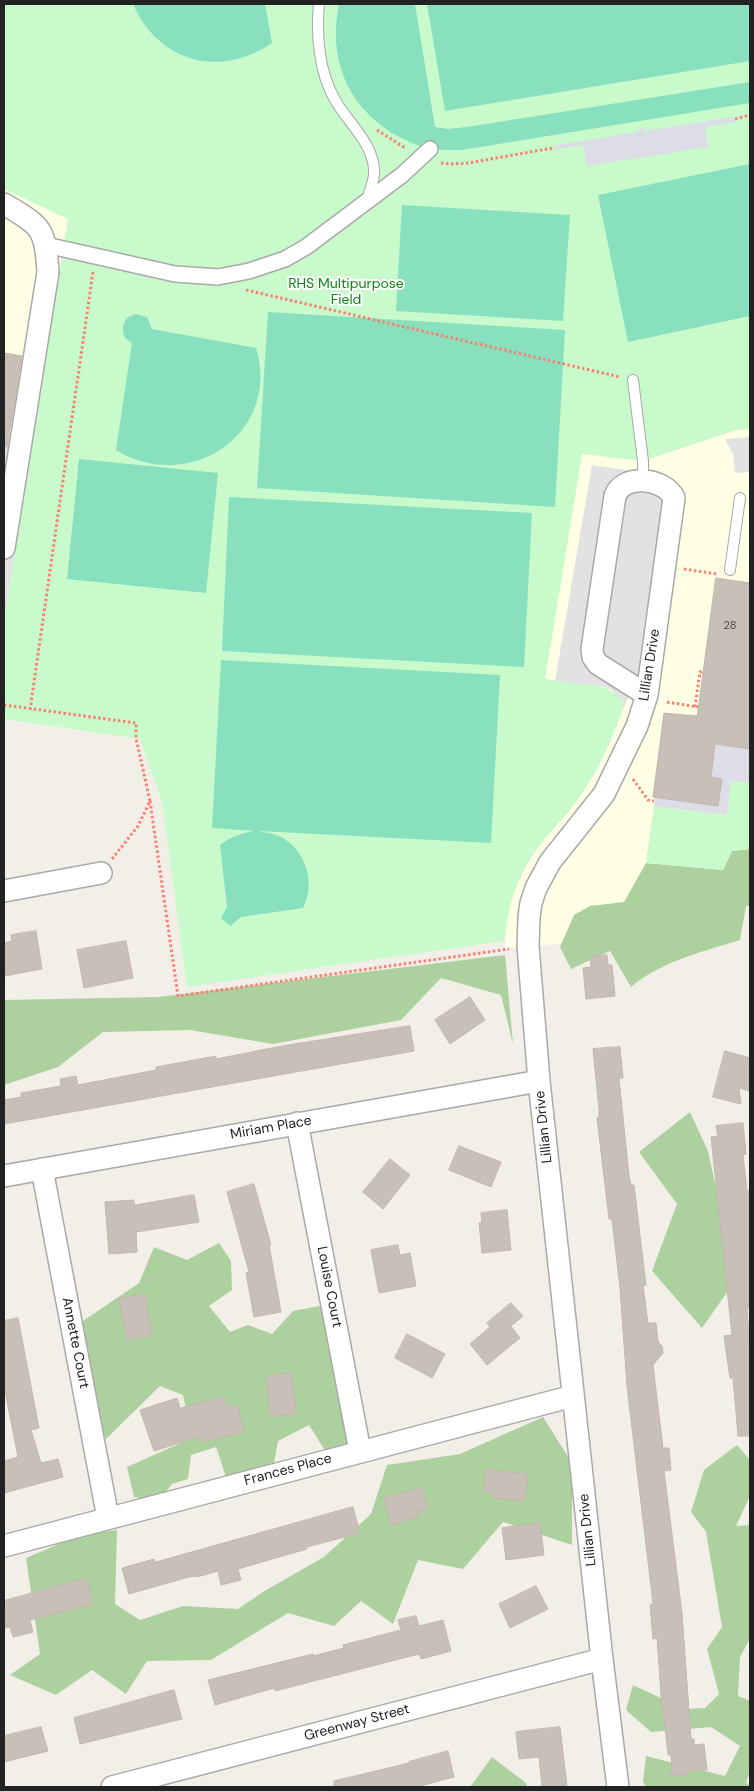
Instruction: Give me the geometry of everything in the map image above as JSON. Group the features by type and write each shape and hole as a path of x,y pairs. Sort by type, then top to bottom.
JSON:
{"street":[{"path":"46,246 175,274 218,277 242,273 262,268 306,247 402,175 426,153"},
{"path":"4,204 33,221 41,232 46,246 48,272 15,456 4,548"},
{"path":"636,482 620,486 615,496 592,649 593,657 598,664 654,698"},
{"name":"Lillian Drive","path":"618,1787 602,1659 539,1081 528,946 529,917 536,888 550,862 604,794 637,726 654,698 674,498 668,489 660,485 636,482"},
{"path":"4,891 101,873"},
{"name":"Miriam Place","path":"4,1176 539,1081"},
{"name":"Louise Court","path":"297,1123 360,1451"},
{"name":"Annette Court","path":"42,1169 108,1518"},
{"name":"Frances Place","path":"4,1546 574,1396"},
{"name":"Greenway Street","path":"112,1787 602,1659"}],"lane":[{"path":"319,4 319,37 325,76 336,102 369,149 374,165 374,176 366,202"},
{"path":"633,380 643,461 636,482"},
{"path":"730,570 740,498"}],"path":[{"path":"735,119 750,115"},
{"path":"371,125 398,145 426,153 450,164 468,163 553,148"},
{"path":"30,710 96,257"},
{"path":"243,290 633,380"},
{"path":"680,569 719,575"},
{"path":"654,698 697,707 700,672 703,672"},
{"path":"4,706 136,723 136,738 150,800 178,996 509,948"},
{"path":"630,775 648,800 654,801"},
{"path":"101,873 138,826 150,800"}],"shaded area":[{"path":"735,117 736,122 705,127 708,147 587,166 583,145 554,150 553,146 638,132 638,129 643,128 644,131"},
{"path":"4,189 68,219 4,621"},
{"path":"750,429 750,906 652,928 555,944 505,948 507,917 514,891 542,841 594,776 610,743 623,709 601,686 545,679 582,453 643,461 736,430"},
{"path":"750,437 750,472 735,473 733,454 725,439"},
{"path":"4,440 32,445 4,621"},
{"path":"592,465 646,473 664,502 641,669 623,709 623,702 612,690 601,686 555,681"},
{"path":"715,744 750,749 750,783 731,781 727,815 654,806 655,797 718,806 722,779 711,777"}],"green space":[{"name":"RHS Multipurpose Field","path":"4,4 750,4 750,429 736,430 643,461 582,454 545,679 585,683 605,688 620,698 623,708 603,757 586,787 526,865 511,902 504,941 187,987 162,802 140,739 4,719 4,621 68,219 4,189"},
{"path":"133,4 265,4 272,43 252,54 232,60 212,62 192,59 174,51 158,40 144,24"},
{"path":"339,4 415,4 435,127 448,129 467,127 750,82 750,103 462,150 431,149 392,133 363,108 352,93 344,78 336,42"},
{"path":"427,4 750,4 750,61 445,111"},
{"path":"750,164 750,316 628,342 598,195"},
{"path":"402,205 570,215 563,321 396,311"},
{"path":"268,312 565,330 555,507 257,488"},
{"path":"136,314 147,317 152,329 256,348 260,379 255,406 242,429 223,448 199,460 172,465 144,462 116,450 132,343 125,338 123,326 128,317"},
{"path":"79,459 218,473 206,593 67,579"},
{"path":"229,497 532,513 524,667 222,651"},
{"path":"221,660 500,675 491,843 259,831 281,837 297,850 306,868 309,889 307,899 303,908 241,917 230,926 221,918 227,907 220,845 237,835 255,831 212,828"},
{"path":"731,780 750,783 750,849 732,851 723,870 646,863 654,806 727,815"},
{"path":"750,849 750,906 746,906 740,940 669,964 656,970 631,987 610,951 571,969 560,947 574,915 590,906 624,902 646,863 723,870 732,851"},
{"path":"505,955 513,1044 501,995 441,978 401,1020 273,1044 190,1030 103,1032 58,1067 4,1085 4,1000 158,997"},
{"path":"690,1112 708,1151 722,1215 730,1288 702,1328 652,1271 677,1204 639,1152"},
{"path":"219,1243 231,1261 232,1290 209,1306 230,1332 248,1325 272,1334 293,1311 320,1306 341,1368 348,1450 324,1449 309,1425 278,1441 273,1469 227,1480 216,1447 191,1455 188,1479 172,1484 159,1501 134,1497 127,1467 192,1438 183,1395 160,1386 106,1439 83,1381 83,1321 139,1283 154,1247 187,1260"},
{"path":"543,1417 572,1463 572,1545 503,1522 463,1569 418,1560 393,1624 361,1601 334,1626 288,1613 211,1660 147,1661 126,1694 92,1670 56,1695 10,1675 40,1654 26,1558 80,1535 117,1530 115,1604 140,1620 183,1606 238,1609 266,1590 324,1557 371,1514 387,1465 460,1454"},
{"path":"737,1445 750,1460 750,1496 736,1526 750,1525 750,1639 740,1657 738,1696 750,1701 750,1772 746,1782 750,1787 646,1787 643,1782 646,1756 725,1776 740,1746 711,1727 651,1732 626,1710 633,1685 684,1709 705,1708 719,1694 707,1649 722,1627 706,1532 691,1512 704,1470"},
{"path":"492,1757 526,1783 527,1787 470,1787"}],"building":[{"path":"4,353 22,356 7,447 4,447"},
{"path":"716,578 750,583 750,749 715,744 711,777 722,779 718,806 653,797 664,713 697,716"},
{"path":"36,931 42,969 4,976 4,943 12,941 11,935"},
{"path":"126,941 133,978 84,988 77,950"},
{"path":"607,955 608,965 612,965 615,996 586,999 583,968 591,967 590,957"},
{"path":"470,997 485,1020 450,1044 435,1020"},
{"path":"410,1026 414,1051 4,1124 4,1100 21,1097 21,1093 61,1086 60,1079 76,1076 78,1085 156,1070 156,1067 216,1056 216,1059 282,1046"},
{"path":"620,1047 623,1078 619,1078 629,1176 631,1185 634,1185 646,1285 643,1286 648,1323 656,1323 658,1342 662,1346 663,1353 653,1365 663,1448 669,1448 671,1470 664,1471 682,1613 691,1739 694,1739 694,1745 704,1744 707,1770 688,1771 688,1775 672,1776 671,1755 668,1755 662,1708 657,1638 653,1639 650,1605 653,1604 627,1386 620,1288 612,1219 609,1219 597,1118 599,1118 599,1109 593,1049"},
{"path":"725,1051 750,1058 750,1091 739,1088 741,1104 713,1097"},
{"path":"743,1123 746,1154 743,1155 747,1191 750,1190 750,1308 747,1308 750,1347 750,1436 738,1436 733,1378 730,1378 724,1336 732,1335 711,1137 718,1136 716,1126"},
{"path":"459,1146 501,1162 491,1187 449,1170"},
{"path":"390,1159 410,1175 383,1209 363,1192"},
{"path":"254,1184 271,1245 269,1245 281,1312 254,1317 246,1273 249,1272 227,1192"},
{"path":"194,1195 199,1222 136,1232 137,1252 109,1254 105,1202 134,1200 134,1205"},
{"path":"507,1210 511,1250 482,1253 479,1223 482,1223 481,1213"},
{"path":"398,1245 400,1255 410,1253 416,1286 379,1293 371,1250"},
{"path":"145,1294 152,1335 127,1340 119,1299"},
{"path":"511,1303 523,1316 511,1326 520,1338 487,1365 470,1344 490,1327 487,1323"},
{"path":"18,1318 39,1428 31,1430 41,1463 58,1459 63,1477 4,1493 4,1461 18,1457 4,1386 4,1321"},
{"path":"407,1334 445,1354 432,1378 395,1358"},
{"path":"292,1373 296,1414 270,1417 266,1376"},
{"path":"224,1397 227,1407 238,1405 244,1432 202,1442 201,1436 154,1451 140,1410 177,1398 180,1408"},
{"path":"486,1470 528,1474 525,1501 493,1498 493,1493 484,1492"},
{"path":"422,1488 428,1510 417,1512 419,1517 391,1525 384,1498"},
{"path":"353,1507 360,1533 307,1547 307,1549 238,1569 241,1580 221,1585 218,1571 129,1594 122,1568 154,1559 155,1562"},
{"path":"540,1523 544,1555 506,1560 502,1528"},
{"path":"86,1578 93,1604 30,1620 33,1632 13,1637 10,1627 4,1628 4,1601"},
{"path":"536,1586 548,1609 510,1628 499,1604"},
{"path":"416,1616 419,1626 443,1620 451,1651 421,1659 419,1654 275,1691 274,1688 215,1705 208,1680 344,1648 343,1645 401,1630 398,1620"},
{"path":"174,1690 182,1719 80,1744 74,1718"},
{"path":"41,1727 48,1751 4,1762 4,1736"},
{"path":"560,1727 567,1787 542,1787 539,1757 519,1759 516,1732"},
{"path":"448,1751 454,1777 416,1787 334,1787 334,1781 409,1763"}]}
